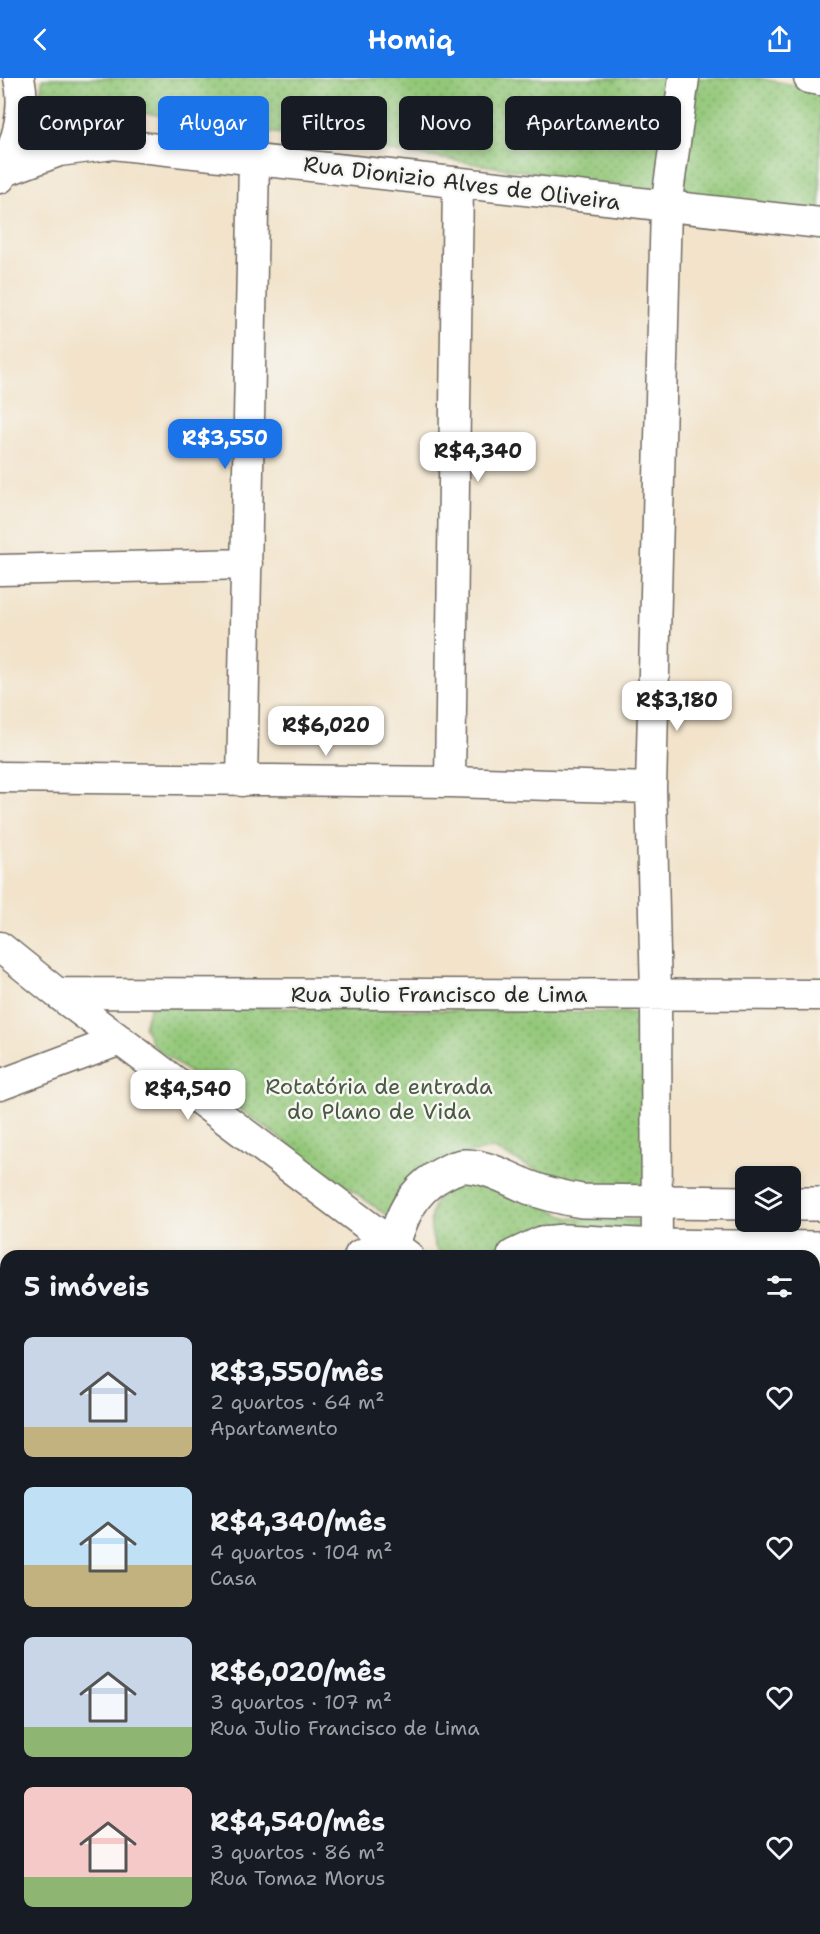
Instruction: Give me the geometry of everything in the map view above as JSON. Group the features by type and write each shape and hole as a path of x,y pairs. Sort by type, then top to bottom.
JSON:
{"street":[{"path":"1,175 16,139 20,113 19,78"},
{"path":"657,1250 656,995 651,788 666,207 684,78"},
{"path":"809,78 820,80"},
{"name":"Rua Dionizio Alves de Oliveira","path":"1,175 59,151 113,144 820,223"},
{"path":"242,781 254,159"},
{"path":"450,782 458,183"},
{"path":"0,570 247,564"},
{"path":"0,777 450,782 651,788"},
{"path":"0,947 57,993 400,1250"},
{"name":"Rua Julio Francisco de Lima","path":"57,993 820,995"},
{"path":"0,1086 120,1040"},
{"path":"400,1250 402,1216 412,1199 424,1185 446,1172 465,1165 483,1168 558,1197 582,1201 735,1203"},
{"path":"801,1203 820,1204"},
{"path":"528,1250 542,1244 564,1241 648,1250"},
{"path":"711,1250 820,1248"}],"green space":[{"path":"43,78 673,78 671,96 505,96 505,150 664,150 659,192 385,150 387,150 387,96 281,96 281,134 269,132 269,96 158,96 158,115 146,113 146,96 39,96"},
{"path":"694,78 758,78 820,90 820,211 678,195"},
{"name":"Rotatória de entrada do Plano de Vida","path":"150,1006 652,1013 649,1191 571,1188 492,1148 446,1159 389,1217 154,1047 144,1027"},
{"name":"Rotatória de entrada do Plano de Vida","path":"478,1179 523,1195 569,1218 642,1220 642,1228 550,1230 512,1250 436,1250 432,1238 432,1209 442,1194 461,1184"}]}
